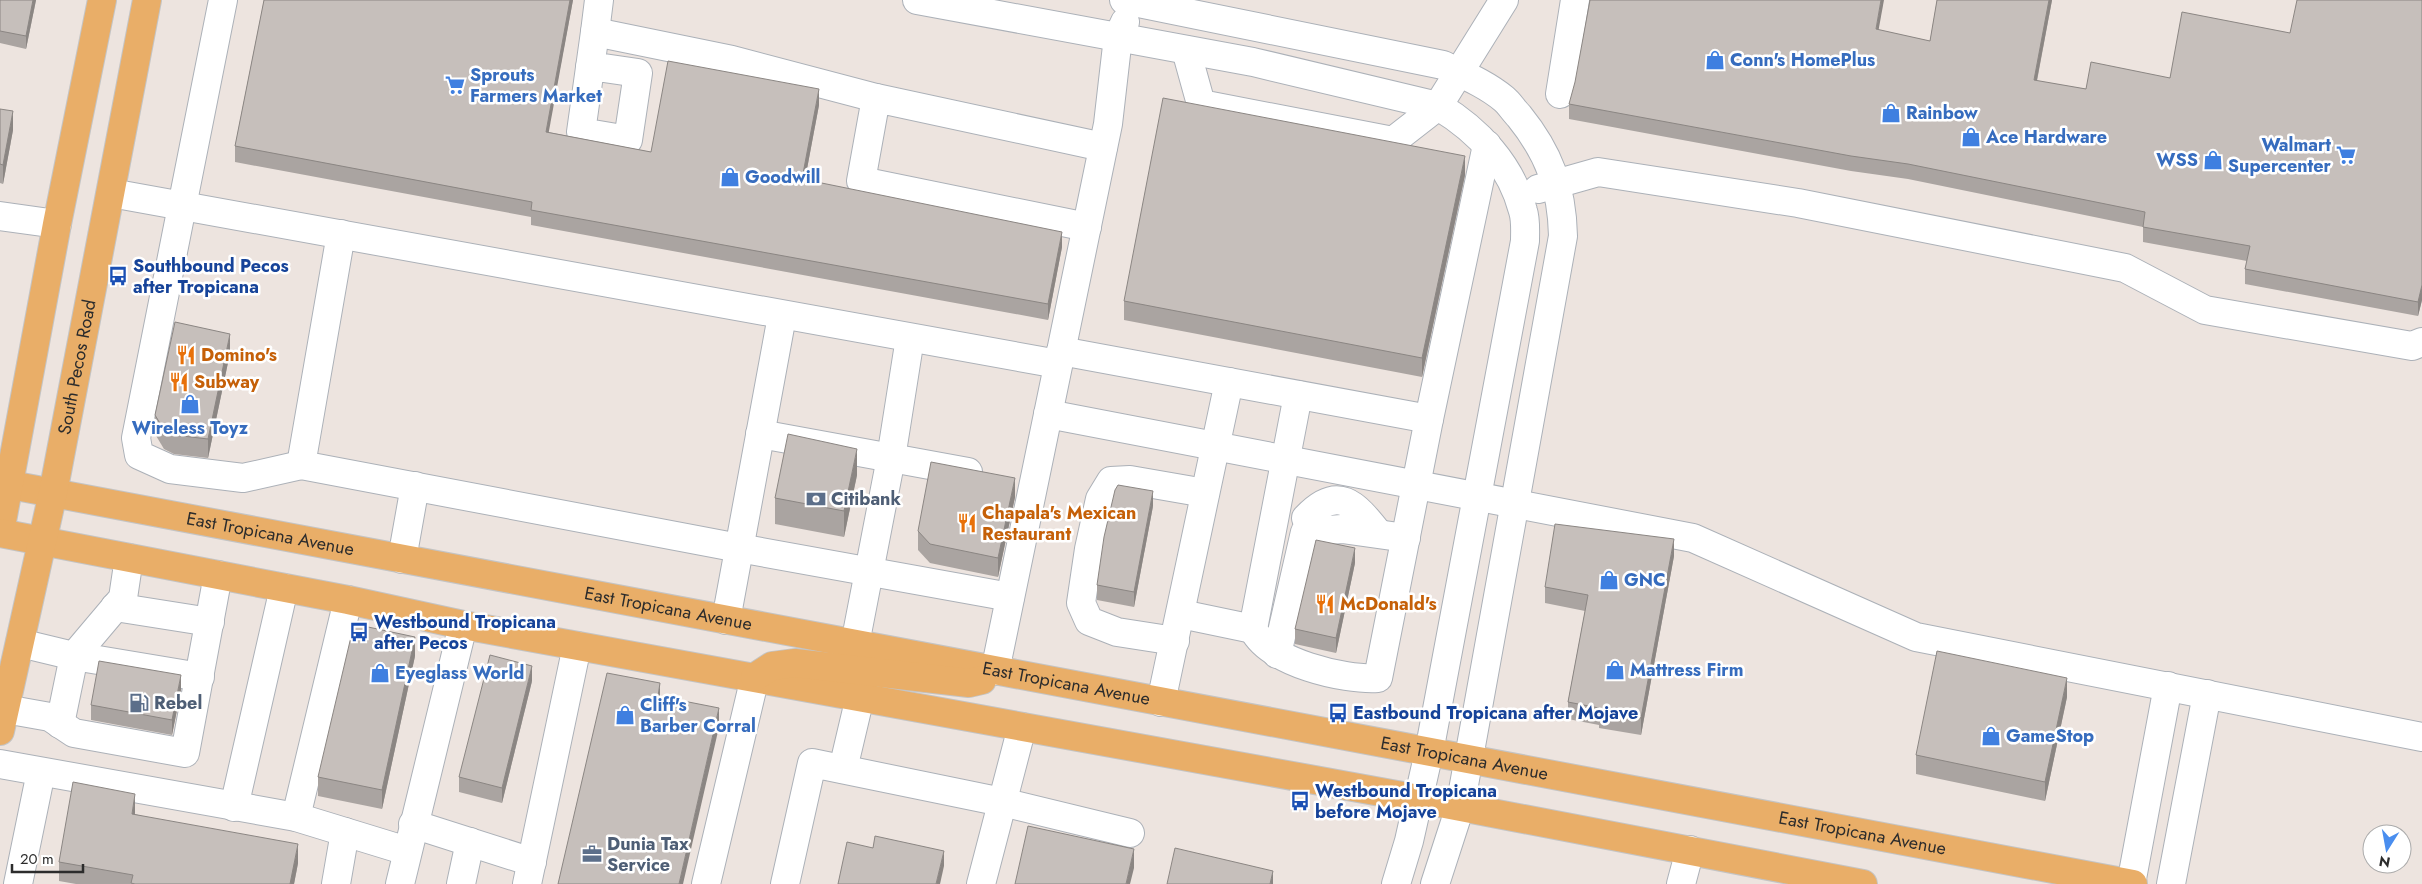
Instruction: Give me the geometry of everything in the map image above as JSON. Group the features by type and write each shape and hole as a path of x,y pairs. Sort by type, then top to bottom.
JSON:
{"main road":[{"path":"102,0 4,484 0,532 348,600 463,625 1419,799 1863,884"},
{"name":"South Pecos Road","path":"2,720 53,493 146,0"},
{"name":"East Tropicana Avenue","path":"4,484 2132,884"},
{"path":"755,677 772,666 795,663 969,683 986,679 995,670"}],"street":[{"path":"223,0 136,438 139,455 170,469 243,478 301,465 1010,597"},
{"path":"590,66 599,0"},
{"path":"917,0 1253,62 1438,106 1458,118 1487,145 1510,175 1524,212 1525,241 1429,752 1410,841 1396,884"},
{"path":"1206,8 1192,51 1201,104 1393,141 1438,106 1504,0"},
{"path":"1560,94 1575,0"},
{"path":"995,670 1103,147 1118,37 1131,1 1206,8 1443,65 1478,82 1504,99 1525,124 1548,159 1562,211 1563,236 1460,807 1435,884"},
{"path":"595,32 732,60 876,98 1103,147"},
{"path":"876,98 861,181 1087,226"},
{"path":"1298,394 1253,629 1258,640 1277,654 1311,668 1378,678 1429,419 1487,145"},
{"path":"1518,195 1598,172 1798,202 2125,268 2205,310 2412,346 2422,342"},
{"path":"111,193 910,338 1229,382 1429,419"},
{"path":"0,216 57,224"},
{"path":"301,465 341,234"},
{"path":"726,620 782,316"},
{"path":"855,644 890,458 910,338"},
{"path":"1161,702 1229,382"},
{"path":"1048,414 1692,538 1916,636 2422,737"},
{"path":"760,434 1033,484"},
{"path":"1175,641 1117,632 1089,621 1081,603 1089,549 1100,499 1111,481 1130,480 1206,493"},
{"path":"402,559 415,486"},
{"path":"1306,518 1318,505 1338,500 1357,507 1378,533"},
{"path":"1277,654 1305,532 1342,529 1406,538"},
{"path":"60,724 74,656 123,598 129,558"},
{"path":"2,720 50,717 74,733 185,753 218,575"},
{"path":"234,807 284,588"},
{"path":"296,817 348,600"},
{"path":"116,607 210,622"},
{"path":"1181,614 1253,629"},
{"path":"400,884 413,824 463,625"},
{"path":"20,643 74,656 200,676"},
{"path":"413,824 470,842 529,873 577,646"},
{"path":"706,884 755,677"},
{"path":"2132,884 2168,686"},
{"path":"2170,884 2207,694"},
{"path":"843,769 860,697"},
{"path":"981,884 1022,727"},
{"path":"785,884 812,763 1002,802 1130,832"},
{"path":"0,764 296,817 407,851"},
{"path":"18,884 41,772"},
{"path":"336,884 345,832"},
{"path":"461,884 470,842"},
{"path":"1681,884 1690,850"}],"building":[{"path":"0,0 33,0 26,36 0,31"},
{"path":"264,0 570,0 546,132 651,152 668,61 819,89 802,179 1062,232 1048,304 531,210 532,202 235,146"},
{"path":"1590,0 1881,0 1876,29 1930,41 1937,0 2049,0 2034,80 2086,89 2091,62 2170,78 2182,12 2290,33 2297,0 2422,0 2422,285 2418,302 2245,269 2250,246 2143,227 2145,212 1908,164 1851,156 1569,104 1575,82"},
{"path":"1163,98 1465,156 1422,358 1124,301"},
{"path":"0,109 13,111 3,165 0,164"},
{"path":"175,322 230,334 208,439 174,435 164,430 155,415"},
{"path":"788,434 857,449 844,511 775,498"},
{"name":"Chapala's Mexican Restaurant","path":"931,462 1015,478 998,558 930,544 918,531"},
{"path":"1118,485 1153,491 1134,592 1097,585 1104,537 1115,490"},
{"path":"1555,524 1674,539 1641,718 1599,711 1599,708 1568,702 1588,595 1545,587"},
{"name":"McDonald's","path":"1316,540 1355,548 1336,638 1295,629"},
{"path":"354,624 415,637 382,790 318,777"},
{"name":"GameStop","path":"1937,651 2067,678 2045,782 1916,755"},
{"path":"490,655 532,666 502,788 459,777"},
{"path":"99,661 181,675 172,720 91,705"},
{"path":"607,673 660,683 658,696 719,708 679,884 558,884"},
{"path":"73,782 135,794 132,814 298,844 290,884 135,884 131,883 133,875 59,862"},
{"path":"1028,826 1134,849 1126,884 1015,884"},
{"path":"875,836 944,851 936,884 838,884 847,842 873,848"},
{"path":"1175,848 1273,871 1270,884 1167,884"}],"place":[{"name":"Conn's HomePlus","path":"1715,60"},
{"name":"Sprouts Farmers Market","path":"455,85"},
{"name":"Rainbow","path":"1891,113"},
{"name":"Ace Hardware","path":"1971,137"},
{"name":"Walmart Supercenter","path":"2346,155"},
{"name":"WSS","path":"2213,160"},
{"name":"Goodwill","path":"730,177"},
{"name":"Southbound Pecos after Tropicana","path":"118,276"},
{"name":"Domino's","path":"186,355"},
{"name":"Subway","path":"179,382"},
{"name":"Wireless Toyz","path":"190,404"},
{"name":"Citibank","path":"816,499"},
{"name":"Chapala's Mexican Restaurant","path":"967,523"},
{"name":"GNC","path":"1609,580"},
{"name":"McDonald's","path":"1325,604"},
{"name":"Westbound Tropicana after Pecos","path":"359,632"},
{"name":"Mattress Firm","path":"1615,670"},
{"name":"Eyeglass World","path":"380,673"},
{"name":"Rebel","path":"139,703"},
{"name":"Eastbound Tropicana after Mojave","path":"1338,713"},
{"name":"Cliff's Barber Corral","path":"625,715"},
{"name":"GameStop","path":"1991,736"},
{"name":"Westbound Tropicana before Mojave","path":"1300,801"},
{"name":"Dunia Tax Service","path":"592,854"}]}
